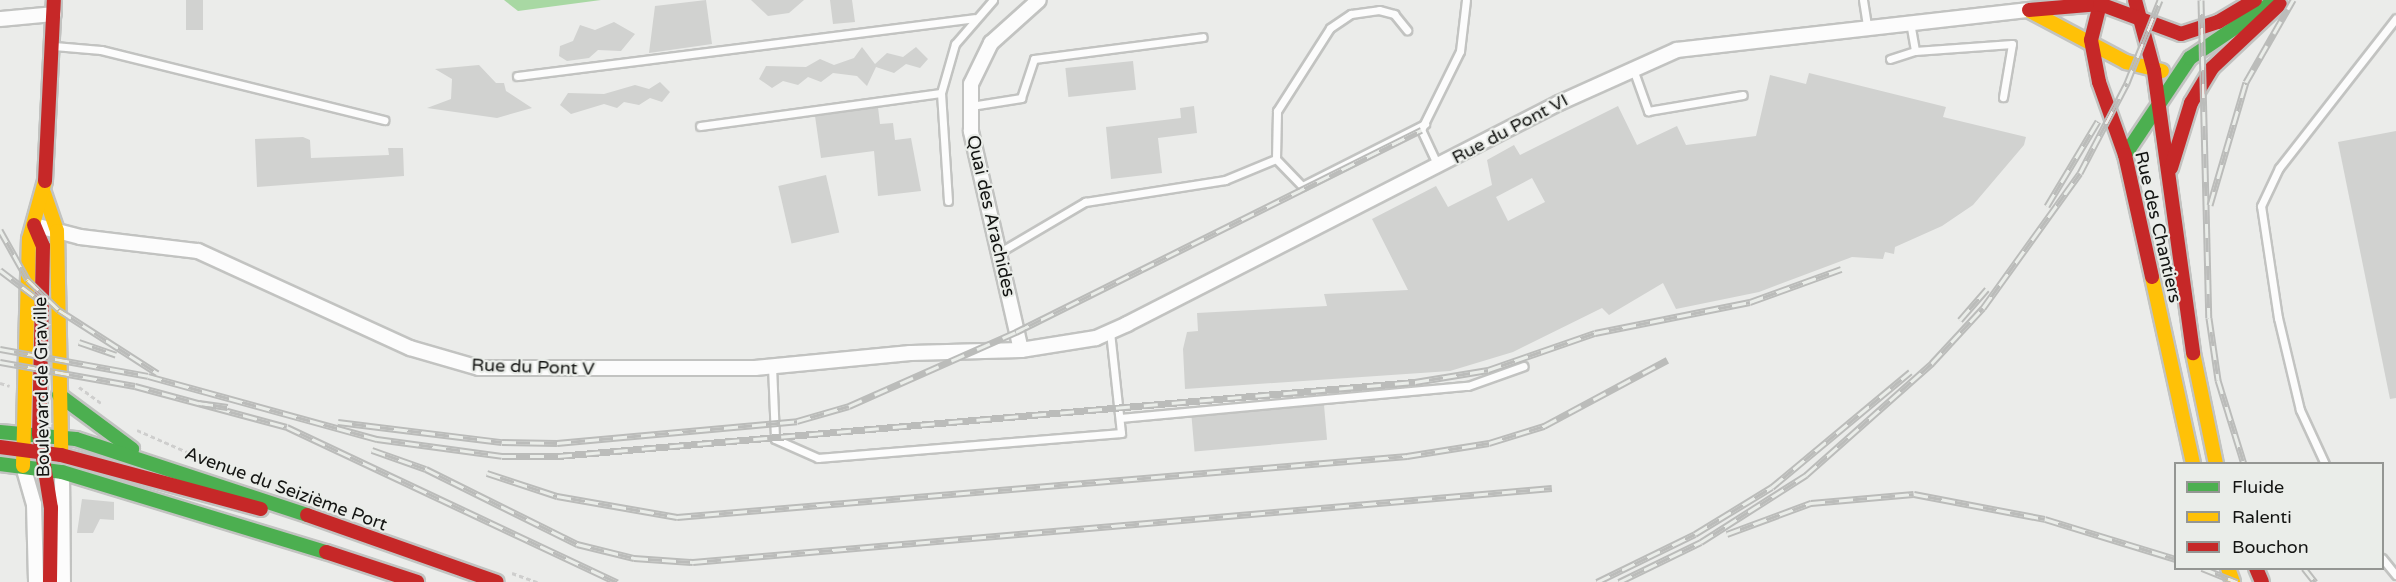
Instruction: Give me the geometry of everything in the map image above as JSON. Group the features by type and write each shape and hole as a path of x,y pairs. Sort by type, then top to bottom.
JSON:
{"street":[{"name":"Quai des Arachides","path":"1021,350 971,131 971,84 991,44 1038,0"},
{"name":"Rue des Chantiers","path":"2135,0 2137,21 2154,71 2196,375 2216,462"},
{"path":"2022,6 2101,1 2137,21 2189,33 2255,0"},
{"path":"2126,155 2179,71 2202,47 2276,0"},
{"path":"2169,173 2191,103 2223,54 2284,0"},
{"name":"Rue des Chantiers","path":"2101,1 2091,40 2098,82 2126,155 2193,462"},
{"name":"Rue du Pont VI","path":"1021,350 1110,332 1632,67 1677,50 2022,6"},
{"path":"2022,6 2091,40 2126,62 2154,71 2179,71 2223,54"},
{"path":"0,19 54,7"},
{"name":"Boulevard de Graville","path":"36,582 34,504 23,466 22,387 34,225 44,193 54,46 54,7"},
{"name":"Boulevard de Graville","path":"44,193 57,231 63,582"},
{"path":"34,225 43,246 39,434 51,508 50,582"},
{"name":"Rue du Pont V","path":"34,225 57,231 198,251 410,348 478,368 772,366 1021,350"},
{"path":"59,393 149,459"},
{"name":"Avenue du Seizième Port","path":"0,432 61,437 149,459 290,512 500,576"},
{"path":"0,447 22,448 61,455 225,503 290,512"},
{"path":"0,464 62,472 207,512 395,578 417,582"}],"lane":[{"path":"948,201 940,93 955,44 974,18 993,0"},
{"path":"1438,166 1421,130 1460,51 1466,0"},
{"path":"1863,0 1867,25"},
{"path":"1407,30 1394,14 1378,10 1351,14 1330,28 1277,111 1276,159 1302,186 1425,123"},
{"path":"517,76 974,18"},
{"path":"2324,462 2300,410 2277,318 2261,206 2279,168 2396,18"},
{"path":"1909,20 1915,51"},
{"path":"971,106 1022,98 1034,59 1203,37"},
{"path":"1890,59 1915,51 2012,44 2003,97"},
{"path":"54,46 101,50 384,120"},
{"path":"1632,67 1648,111 1743,95"},
{"path":"700,126 940,93"},
{"path":"1000,252 1085,202 1225,180 1276,159"},
{"path":"772,366 775,440 818,459 1121,434 1110,332"},
{"path":"1120,418 1468,386 1524,366"},
{"path":"2384,560 2396,575"}],"path":[{"path":"0,383 22,387"},
{"path":"59,393 84,386 108,410"},
{"path":"130,427 204,459"},
{"path":"500,576 537,582"}],"shaded area":[{"path":"504,0 601,0 518,11"}],"building":[{"path":"186,0 203,0 203,30 186,30"},
{"path":"706,0 712,44 649,53 655,6"},
{"path":"751,0 804,0 789,13 768,16"},
{"path":"830,0 852,0 855,22 833,24"},
{"path":"614,22 635,34 621,51 598,50 589,58 567,61 559,56 560,46 573,41 580,25 595,30"},
{"path":"862,47 875,64 887,53 903,57 916,47 928,59 920,68 906,64 894,73 876,67 867,86 857,76 833,73 821,82 808,77 798,85 783,81 772,88 759,79 766,66 806,67 820,59 834,65 854,58"},
{"path":"1133,61 1136,90 1068,97 1065,68"},
{"path":"479,65 496,83 504,83 506,91 532,108 497,118 427,108 451,99 452,79 435,69"},
{"path":"1809,73 1946,107 1943,117 2026,137 2024,145 1973,205 1942,226 1895,247 1894,254 1885,252 1883,259 1852,257 1759,292 1676,309 1663,283 1609,315 1602,308 1513,352 1450,371 1185,389 1183,349 1187,332 1198,331 1197,313 1327,306 1324,294 1408,290 1372,219 1436,186 1448,207 1492,185 1487,160 1514,145 1520,155 1618,106 1637,145 1677,126 1686,145 1756,136 1770,75 1806,84","holes":["1532,178 1545,202 1508,221 1496,197"]},
{"path":"660,82 670,92 662,102 650,98 639,105 624,102 617,108 604,104 571,114 560,105 568,93 604,94 635,85 649,89"},
{"path":"1194,106 1197,133 1158,138 1162,173 1111,179 1106,127 1181,118 1180,108"},
{"path":"878,107 880,124 893,123 895,140 911,138 921,191 878,196 874,151 821,158 815,116"},
{"path":"2396,131 2396,398 2390,399 2338,142"},
{"path":"303,137 310,140 311,158 389,155 388,148 403,148 404,176 257,187 255,139"},
{"path":"826,175 839,232 792,244 778,186"},
{"path":"1324,405 1327,440 1195,451 1192,417"},
{"path":"82,499 114,502 114,520 100,519 93,533 77,533"}],"railway":[{"path":"1619,582 1701,542 1806,475 1932,363 1983,308 2080,173 2127,83 2160,0"},
{"path":"2201,0 2209,318 2218,380 2243,462"},
{"path":"2210,205 2246,82 2293,0"},
{"path":"2047,206 2098,121"},
{"path":"338,422 502,442 557,443 797,421 849,406 1016,332 1421,130"},
{"path":"0,230 28,280 59,310 157,373"},
{"path":"0,349 148,376 377,439 502,456 558,456 1415,382 1488,370 1595,333 1750,302 1841,269"},
{"path":"0,270 38,299"},
{"path":"1960,320 1987,289"},
{"path":"79,342 116,355"},
{"path":"487,473 557,496 677,517 1407,456 1489,443 1544,426 1667,360"},
{"path":"0,362 135,386 287,427 617,582"},
{"path":"1597,582 1695,534 1772,487 1910,372"},
{"path":"199,403 228,407"},
{"path":"372,450 426,469 577,544 634,558 693,562 1552,488"},
{"path":"1727,534 1811,503 1914,494 2045,519 2174,558"},
{"path":"2207,570 2237,582"},
{"path":"2306,570 2315,582"}],"traffic: fast":[{"path":"2125,155 2190,58 2276,0"},
{"path":"59,395 132,449"},
{"path":"0,432 76,439 307,515"},
{"path":"0,464 62,472 326,552"}],"traffic: slow":[{"path":"2030,11 2126,62 2162,71"},
{"path":"23,466 29,239 45,181"},
{"path":"44,193 57,231 61,449"},
{"path":"2152,277 2193,462"},
{"path":"2193,353 2216,462"},
{"path":"2229,570 2233,582"}],"traffic: jam":[{"path":"45,181 54,0"},
{"path":"2101,0 2091,40 2099,82 2125,155 2152,277"},
{"path":"2135,0 2154,71 2193,353"},
{"path":"2029,10 2100,4 2181,34 2218,22 2255,0"},
{"path":"2171,168 2191,103 2212,68 2280,4"},
{"path":"34,225 43,246 39,434 51,508 50,582"},
{"path":"0,447 61,455 261,509"},
{"path":"307,515 497,582"},
{"path":"326,552 417,582"},
{"path":"2257,570 2262,582"}]}
